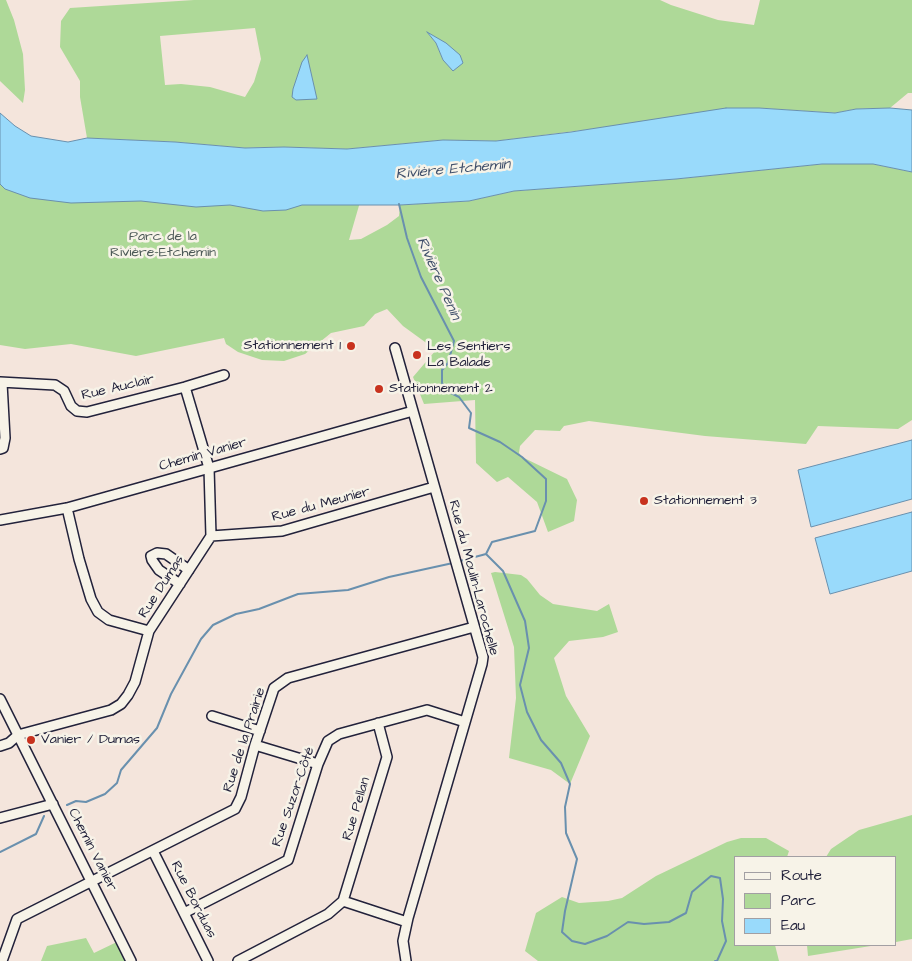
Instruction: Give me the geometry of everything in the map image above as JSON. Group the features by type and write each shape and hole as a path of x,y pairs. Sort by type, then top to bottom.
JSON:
{"street":[{"name":"Rue du Moulin-Larochelle","path":"395,348 483,657 466,722 407,922 403,941 406,961"},
{"name":"Rue Auclair","path":"1,382 55,385 64,391 71,406 77,411 87,412 224,375"},
{"path":"0,449 3,448 5,438 1,382"},
{"path":"185,386 209,468 211,536"},
{"name":"Chemin Vanier","path":"0,520 67,508 413,411"},
{"name":"Rue du Meunier","path":"211,536 282,532 434,487"},
{"path":"67,508 79,559 98,612 109,620 149,631"},
{"name":"Rue Dumas","path":"0,746 9,743 18,735 111,710 121,704 135,682 149,631 211,536"},
{"path":"180,584 159,570 151,556 157,553 166,554 190,570"},
{"name":"Rue de la Prairie","path":"2,961 16,919 235,809 241,797 255,744 274,688 288,678 474,627"},
{"name":"Chemin Vanier","path":"0,699 131,961"},
{"name":"Rue Suzor-Côté","path":"184,913 288,860 318,764 328,741 339,734 427,710 466,722"},
{"path":"212,716 260,731"},
{"name":"Rue Pellan","path":"343,901 387,757 378,723"},
{"path":"255,744 318,764"},
{"path":"0,818 53,804"},
{"name":"Rue Borduas","path":"153,851 208,961"},
{"path":"238,961 328,914 343,901 407,922"}],"green space":[{"path":"0,0 6,0 14,20 23,54 25,90 23,103 0,81"},
{"path":"194,0 660,0 718,20 754,25 760,0 912,0 912,93 908,93 890,108 856,109 835,113 759,108 496,141 443,140 347,149 245,148 175,142 87,138 80,97 80,81 60,47 61,21 70,8","holes":["255,28 261,59 254,82 245,97 210,87 181,84 165,85 160,36","428,33 463,63 443,60 436,43"]},
{"name":"Parc de la Rivière-Etchemin","path":"0,133 62,170 367,178 349,240 361,239 387,225 399,216 400,205 469,201 514,191 676,179 822,164 873,164 912,172 912,420 898,429 818,426 806,444 705,436 589,421 564,426 560,431 535,430 520,446 519,453 522,457 567,479 577,500 574,521 548,532 537,502 508,477 497,482 476,463 475,400 424,404 413,377 436,350 403,326 387,309 375,314 364,326 331,333 305,354 284,361 262,360 238,352 226,344 224,338 136,356 71,344 25,349 0,345"},
{"path":"491,573 521,575 527,579 540,595 553,604 597,611 609,604 618,632 603,637 569,641 554,658 566,696 590,736 570,784 551,770 509,758 516,698 514,647"},
{"path":"912,815 912,939 897,942 897,856 827,856 831,849 859,830"},
{"path":"741,838 766,838 789,851 787,856 734,856 734,946 775,946 779,961 538,961 525,951 536,913 562,897 579,903 622,898 656,876 727,842"},
{"path":"86,938 94,953 121,940 131,961 41,961 47,946"},
{"path":"807,946 871,946 808,956"}],"water":[{"path":"427,32 446,43 460,55 463,63 453,71 443,60 436,43"},
{"path":"307,55 317,99 296,100 292,97 293,89 302,62"},
{"name":"Rivière Etchemin","path":"726,108 759,108 835,113 856,109 890,108 912,110 912,172 873,164 822,164 676,179 514,191 469,201 400,205 302,205 286,210 263,211 230,205 196,207 141,201 71,203 30,198 5,189 0,184 0,113 15,126 31,136 68,142 87,138 175,142 245,148 347,149 443,140 496,141 571,132"},
{"path":"912,440 912,499 811,527 798,470"},
{"path":"912,512 912,571 830,594 815,538"}],"waterway":[{"name":"Rivière Penin","path":"399,204 407,238 421,277 454,341 448,363 442,370 442,383 449,392 459,397 471,413 469,428 500,442 522,457 546,479 546,501 535,531 492,542 486,554 503,571 525,621 529,648 520,685 527,712 541,740 561,763 570,784 565,807 566,833 577,859 562,932 572,941 585,944 607,936 628,922 644,924 669,922 686,913 692,892 711,876 720,878 723,899 722,921 726,941 717,961 715,961"},
{"path":"460,561 486,554"},
{"path":"67,805 76,801 86,802 105,794 117,783 121,770 157,728 171,694 201,639 213,625 236,614 259,609 298,594 348,590 389,577 453,563"},
{"path":"0,852 36,834 44,816"}],"place":[{"name":"Stationnement 1","path":"351,346"},
{"name":"Les Sentiers La Balade","path":"417,355"},
{"name":"Stationnement 2","path":"379,389"},
{"name":"Stationnement 3","path":"644,501"},
{"name":"Vanier / Dumas","path":"31,740"}]}
